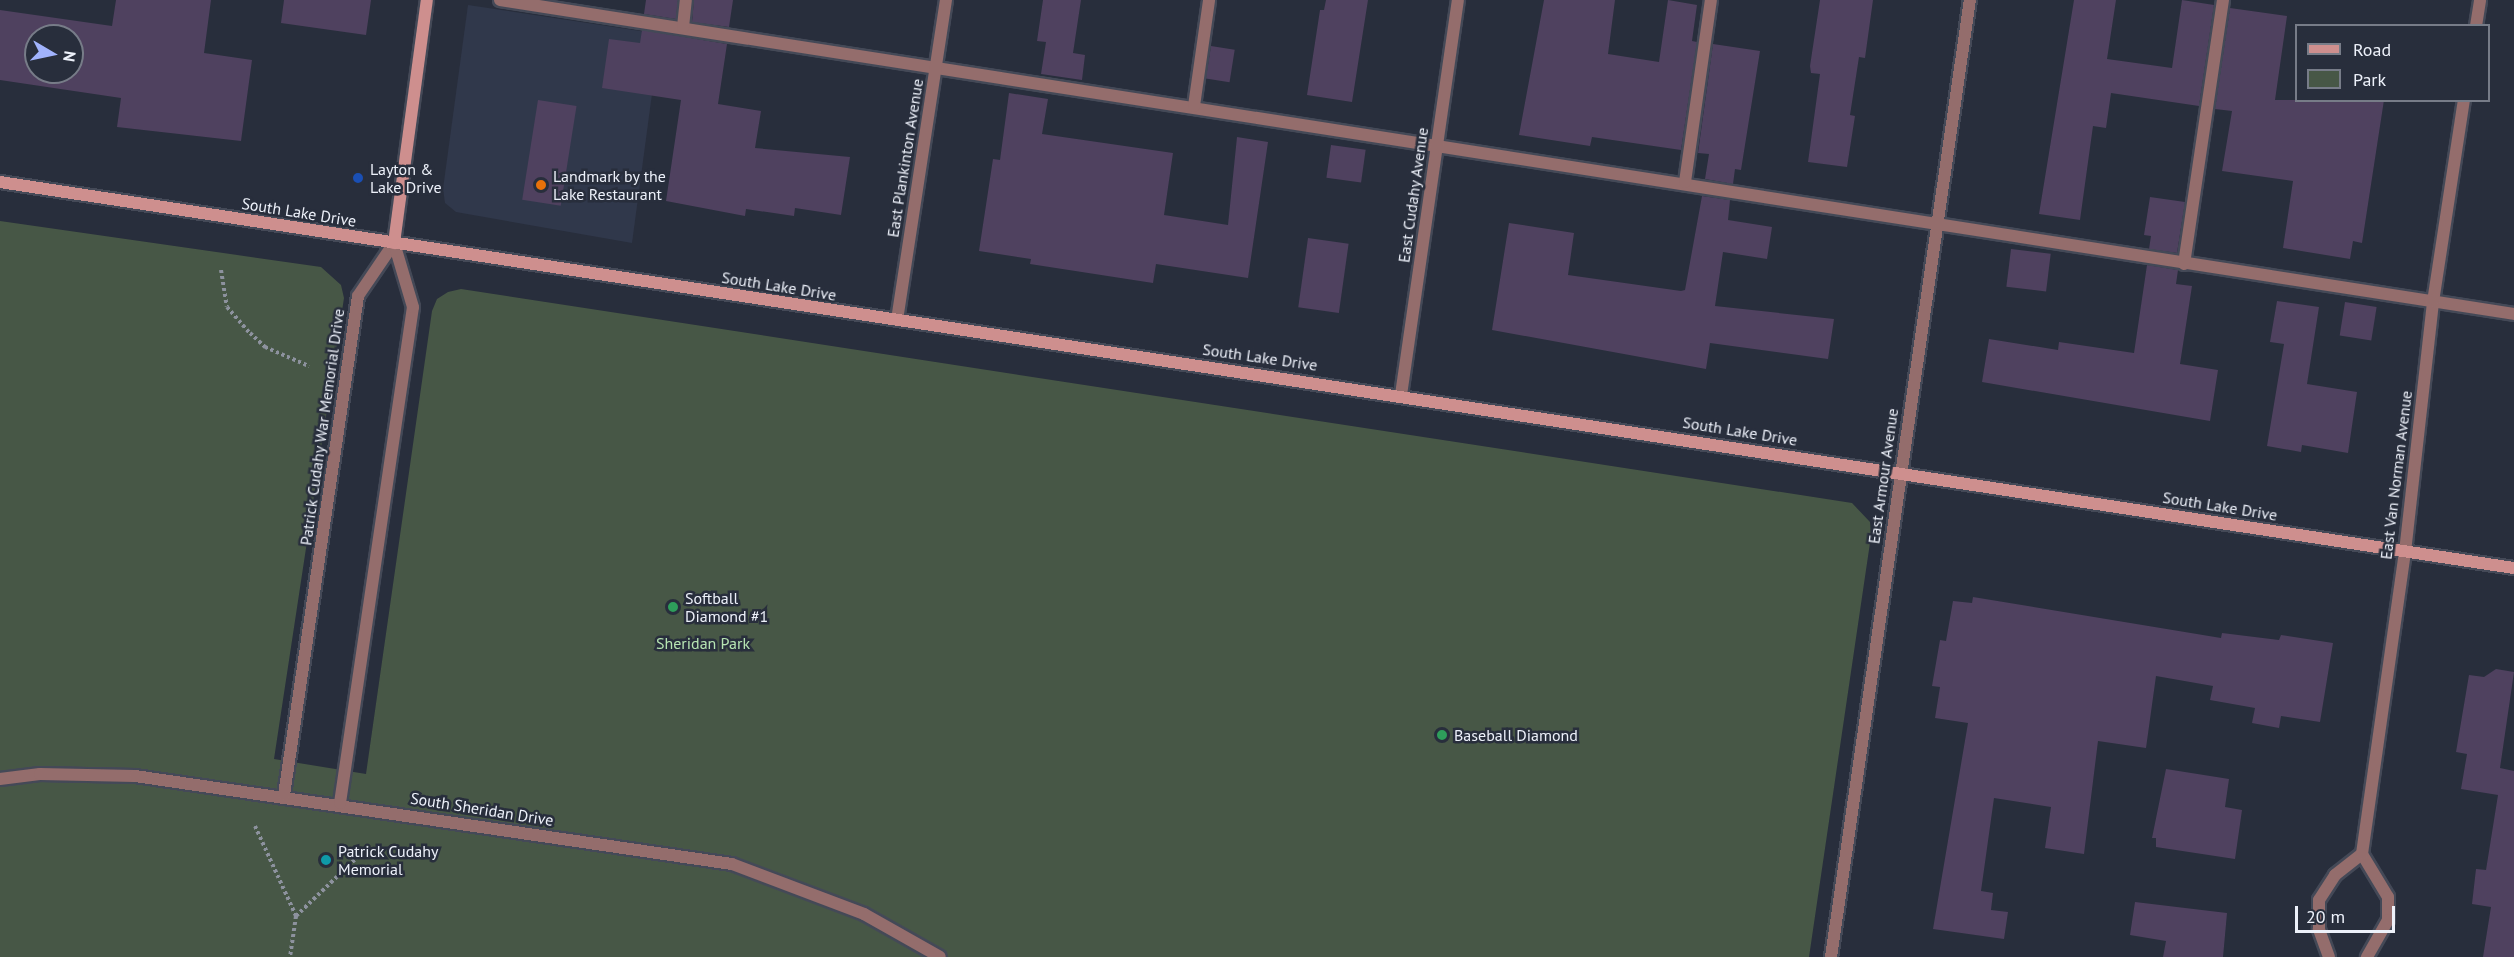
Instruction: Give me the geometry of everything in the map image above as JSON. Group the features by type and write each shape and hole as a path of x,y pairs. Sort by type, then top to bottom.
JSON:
{"main road":[{"path":"394,243 427,0"},
{"name":"South Lake Drive","path":"0,183 1401,395 2514,568"}],"street":[{"path":"500,0 1685,182 1936,226 2514,314"},
{"path":"683,27 686,0"},
{"name":"East Plankinton Avenue","path":"897,320 946,0"},
{"path":"1194,106 1209,0"},
{"name":"East Cudahy Avenue","path":"1401,395 1458,0"},
{"path":"1685,182 1711,0"},
{"name":"East Armour Avenue","path":"1831,957 1970,0"},
{"path":"2184,264 2223,0"},
{"path":"2476,24 2480,0"},
{"name":"East Van Norman Avenue","path":"2361,854 2405,552 2433,302 2464,102"},
{"name":"Patrick Cudahy War Memorial Drive","path":"284,795 358,296 394,243"},
{"path":"340,803 413,308 394,243"},
{"name":"South Sheridan Drive","path":"0,779 40,774 135,776 340,803 732,864 864,914 940,957"},
{"path":"2329,957 2319,929 2319,900 2335,874 2361,854 2388,897 2388,920 2367,957"}],"path":[{"path":"221,270 227,307 250,333 265,347 309,366"},
{"path":"255,826 296,916 290,957"},
{"path":"296,916 367,848"}],"shaded area":[{"path":"468,5 660,34 632,243 456,212 445,203 443,189"}],"green space":[{"name":"Sheridan Park","path":"0,221 321,267 341,285 344,298 274,759 366,774 432,311 437,299 448,292 461,289 1852,503 1870,522 1871,536 1809,957 0,957"}],"building":[{"path":"116,0 211,0 204,53 252,60 241,141 117,127 121,98 27,84 84,84 84,24 24,24 24,84 0,80 0,10 112,26"},
{"path":"284,0 371,0 366,35 281,23"},
{"path":"646,0 678,0 676,19 644,14"},
{"path":"694,0 733,0 729,27 692,22"},
{"path":"1043,0 1081,0 1073,53 1085,55 1082,80 1041,74 1046,42 1037,41"},
{"path":"1326,0 1368,0 1352,102 1307,95 1320,10 1324,10"},
{"path":"1544,0 1615,0 1608,54 1659,62 1668,0 1697,5 1692,41 1697,42 1681,150 1592,137 1590,146 1519,135"},
{"path":"1820,0 1873,0 1865,58 1859,57 1850,115 1855,116 1847,167 1808,162 1820,74 1811,73 1810,66"},
{"path":"2074,0 2116,0 2107,59 2172,68 2182,0 2214,5 2199,106 2111,93 2106,128 2093,126 2080,220 2039,214"},
{"path":"2230,8 2287,16 2275,100 2384,102 2362,243 2353,241 2350,259 2283,248 2293,181 2222,171 2232,111 2215,109"},
{"path":"642,30 727,44 718,104 761,111 755,148 850,157 841,215 795,208 794,216 746,209 745,216 666,201 681,100 602,88 609,39 640,43"},
{"path":"1713,44 1760,51 1741,170 1735,169 1733,184 1705,179 1709,154 1698,153"},
{"path":"1211,46 1235,50 1230,82 1206,79"},
{"path":"1009,93 1048,99 1042,134 1173,153 1164,215 1228,225 1237,137 1268,142 1248,278 1156,264 1153,283 1030,264 1031,259 979,251 993,159 1000,160"},
{"path":"538,100 577,106 561,206 522,200"},
{"path":"1331,145 1366,150 1361,183 1326,178"},
{"path":"1702,196 1730,200 1728,220 1772,227 1767,259 1723,252 1715,306 1834,319 1828,359 1710,343 1706,369 1492,330 1509,223 1574,233 1568,275 1681,291 1685,290"},
{"path":"2150,197 2185,202 2177,253 2149,249 2151,236 2144,235"},
{"path":"1308,238 1349,244 1339,313 1298,307"},
{"path":"2011,249 2051,254 2046,292 2006,287"},
{"path":"2147,265 2178,270 2176,284 2192,286 2180,364 2218,370 2210,421 1982,382 1989,339 2058,350 2059,342 2134,353"},
{"path":"2277,301 2319,307 2307,384 2357,392 2348,453 2302,445 2301,452 2267,446 2284,344 2270,342"},
{"path":"2345,302 2377,307 2371,341 2340,336"},
{"path":"1973,597 2221,638 2222,633 2279,640 2281,635 2333,643 2320,722 2281,716 2279,728 2252,723 2255,708 2210,700 2213,686 2156,676 2146,748 2098,741 2084,854 2045,848 2051,807 1994,798 1981,891 1993,893 1991,910 2008,912 2004,939 1933,929 1968,723 1935,718 1940,687 1932,686 1940,640 1946,641 1953,601 1972,603"},
{"path":"2496,669 2514,672 2500,768 2514,771 2514,957 2483,957 2491,907 2472,904 2476,869 2486,870 2498,795 2461,789 2467,754 2456,752 2469,675 2484,677"},
{"path":"2166,769 2229,779 2225,807 2242,810 2235,859 2156,847 2156,838 2152,838"},
{"path":"2135,902 2227,913 2223,957 2163,957 2166,941 2130,935"}],"place":[{"name":"Layton & Lake Drive","path":"358,178"},
{"name":"Landmark by the Lake Restaurant","path":"541,185"},
{"name":"Softball Diamond #1","path":"673,607"},
{"name":"Baseball Diamond","path":"1442,735"},
{"name":"Patrick Cudahy Memorial","path":"326,860"}]}
